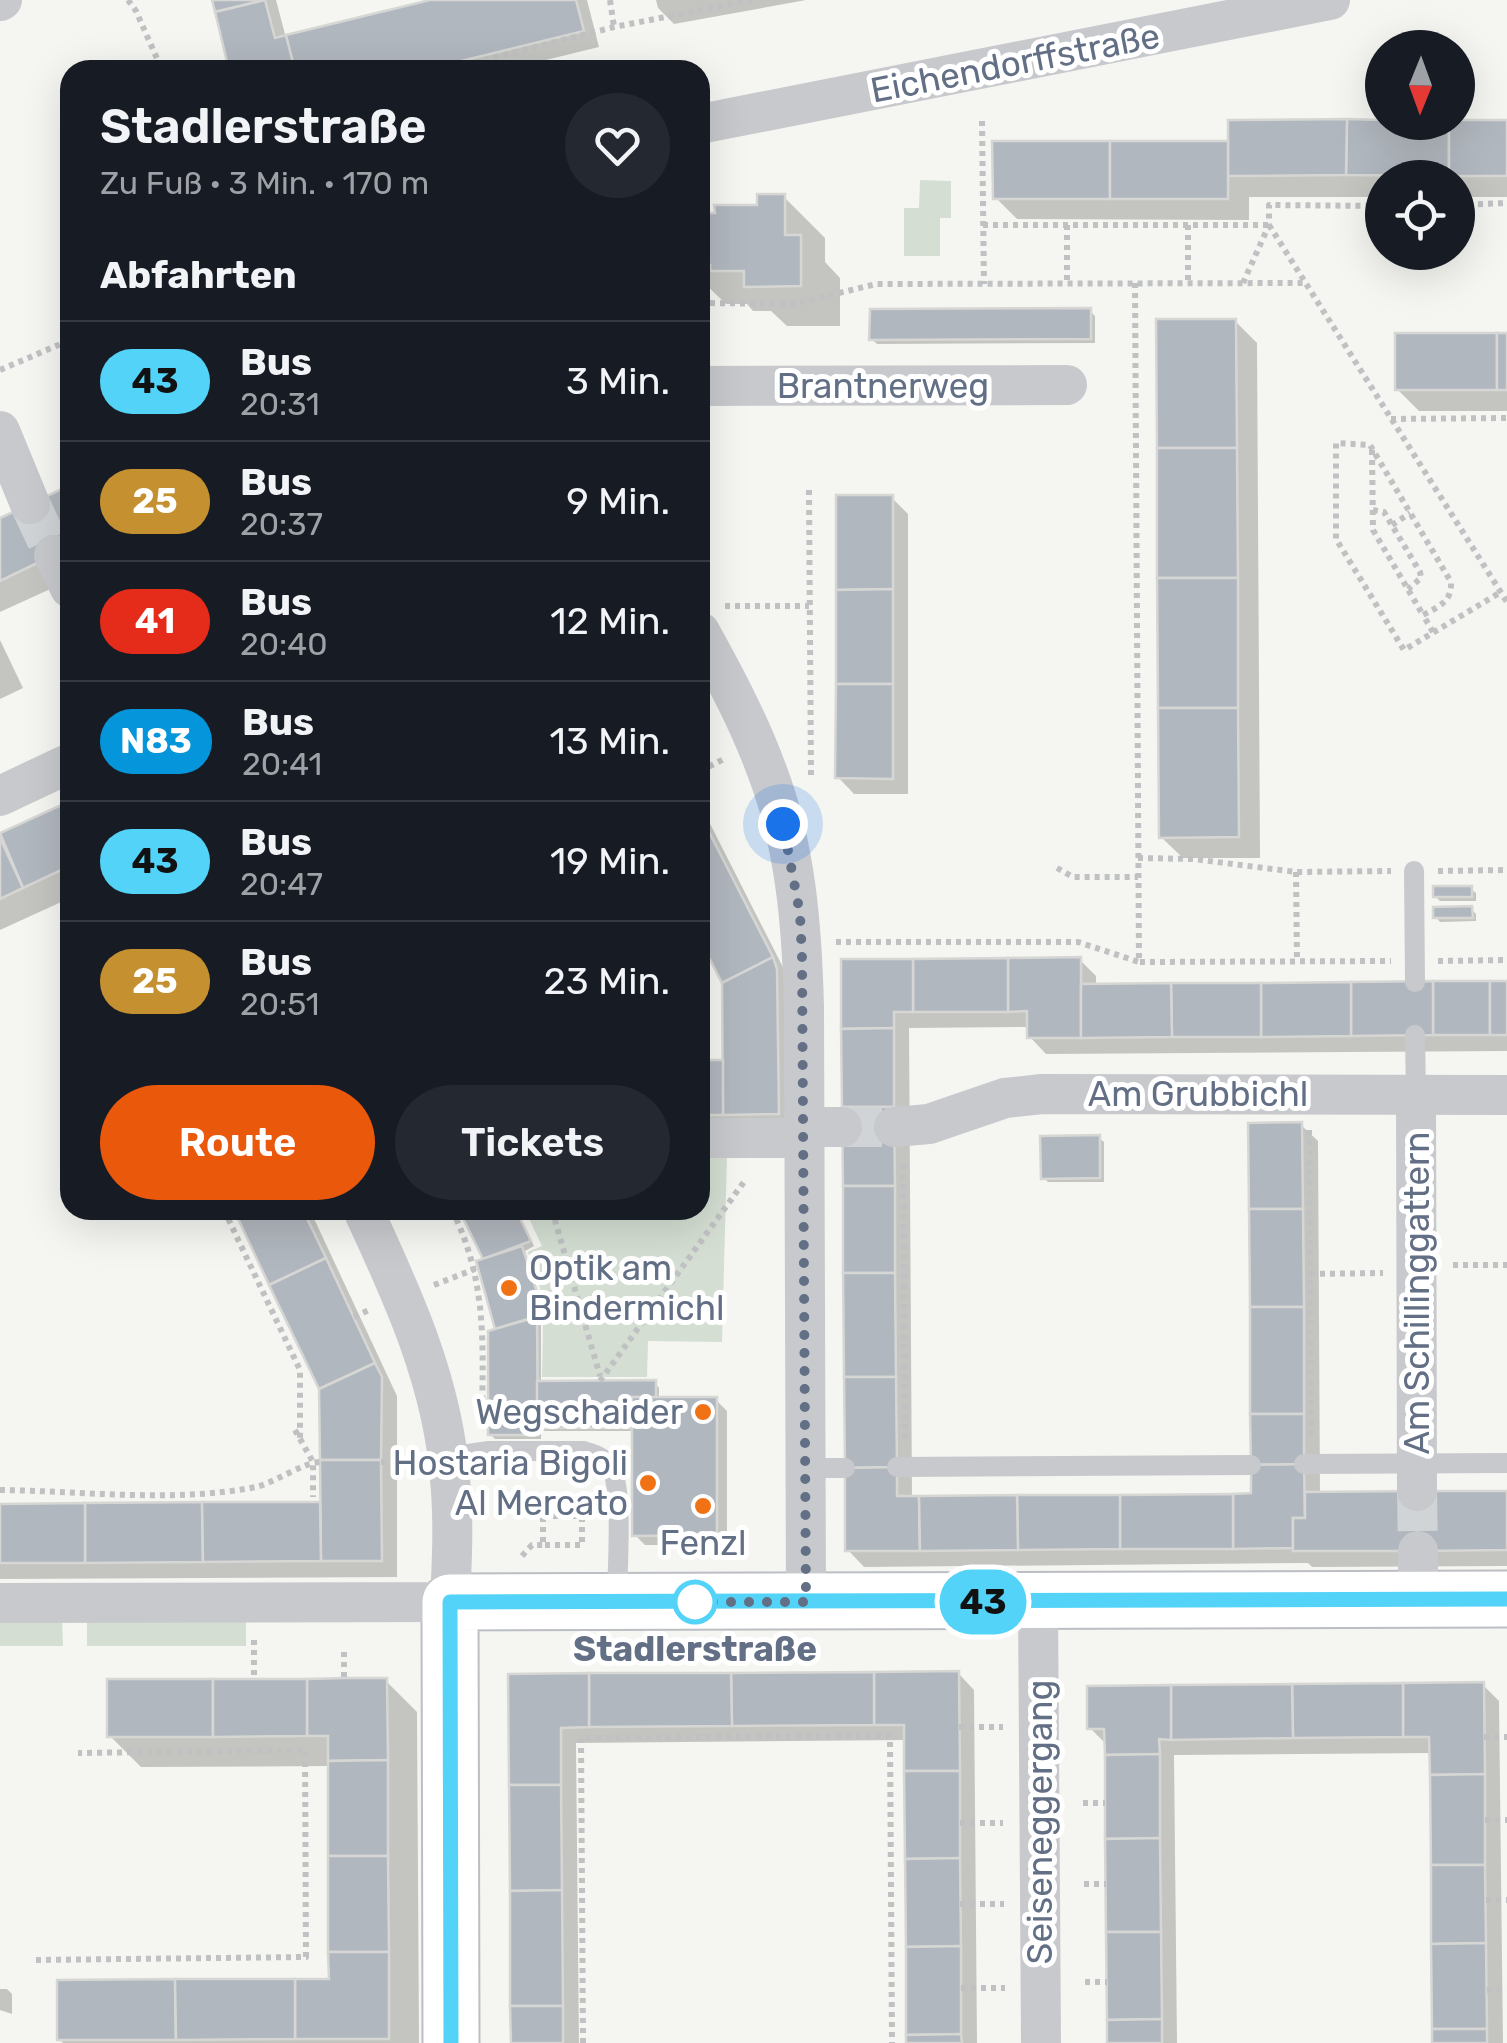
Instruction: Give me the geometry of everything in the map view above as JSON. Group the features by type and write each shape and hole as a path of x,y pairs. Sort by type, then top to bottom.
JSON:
{"main road":[{"path":"451,2043 450,1602 1038,1602 1418,1575 1507,1599"}],"street":[{"name":"Eichendorffstraße","path":"710,122 1330,0"},
{"name":"Brantnerweg","path":"710,386 1067,385"},
{"path":"0,431 30,504"},
{"path":"710,631 768,773 790,853 800,914 817,1130 825,1468 806,1602"},
{"path":"0,796 60,768"},
{"name":"Am Grubbichl","path":"898,1136 1005,1098 1042,1094 1507,1095"},
{"name":"Am Schillinggattern","path":"1416,1095 1417,1478"},
{"path":"710,1137 817,1130"},
{"path":"0,1602 450,1602 453,1525 428,1460 437,1403 414,1322 368,1220"},
{"name":"Seiseneggergang","path":"1038,1602 1042,2043"}],"lane":[{"path":"1414,871 1415,971"},
{"path":"1415,1036 1416,1095"},
{"path":"428,1460 489,1451 583,1451 598,1455 611,1467 617,1487 618,1602"},
{"path":"1308,1464 1417,1478 1507,1463"},
{"path":"901,1468 1251,1465"}],"path":[{"path":"128,0 158,60"},
{"path":"610,0 614,27"},
{"path":"484,60 614,27 753,0"},
{"path":"982,121 984,284"},
{"path":"1475,204 1507,204"},
{"path":"1243,283 1269,226 1270,205 1365,206"},
{"path":"984,225 1269,226"},
{"path":"1067,225 1067,284"},
{"path":"1188,225 1188,283"},
{"path":"1269,226 1507,602"},
{"path":"1136,283 1139,962"},
{"path":"710,302 794,304 876,284 1305,283"},
{"path":"0,370 60,344"},
{"path":"1391,418 1507,418"},
{"path":"1423,616 1447,602 1452,593 1451,582 1370,445 1336,443 1336,539 1404,650 1500,592"},
{"path":"1372,449 1373,530 1433,632"},
{"path":"809,490 812,782"},
{"path":"1373,510 1384,512 1420,572 1418,583 1408,589"},
{"path":"1392,526 1410,513"},
{"path":"710,618 809,606"},
{"path":"710,766 733,754"},
{"path":"1138,858 1194,859 1296,872 1507,870"},
{"path":"1057,868 1073,877 1138,877"},
{"path":"1296,872 1297,961"},
{"path":"825,942 1078,942 1139,962 1297,961 1415,971 1507,960"},
{"path":"1308,1116 1308,1464"},
{"path":"898,1136 901,1468"},
{"path":"555,1220 600,1379 746,1179"},
{"path":"229,1220 300,1370 300,1440"},
{"path":"456,1220 475,1268 483,1320 482,1430"},
{"path":"1441,1265 1507,1265"},
{"path":"430,1286 475,1268"},
{"path":"1310,1274 1396,1273"},
{"path":"296,1430 316,1462 312,1497"},
{"path":"381,1462 428,1460"},
{"path":"0,1490 154,1494 256,1487 316,1462"},
{"path":"543,1516 582,1516 582,1545 543,1545 543,1516"},
{"path":"344,1652 344,1678"},
{"path":"583,2043 581,1738 871,1736 890,1736 892,2043"},
{"path":"1484,1737 1507,1738"},
{"path":"36,1960 306,1957 305,1750 78,1753"},
{"path":"1083,1803 1105,1803"},
{"path":"1485,1820 1507,1820"},
{"path":"1084,1884 1106,1884"},
{"path":"1486,1900 1507,1900"},
{"path":"1084,1982 1106,1982"},
{"path":"1486,1990 1507,1989"}],"shaded area":[{"path":"920,180 951,181 951,218 940,218 940,256 904,256 904,208 919,208"},
{"path":"710,1155 727,1155 722,1342 648,1341 647,1377 542,1377 543,1319 549,1316 528,1252 542,1246 530,1220 710,1220"},
{"path":"87,1617 246,1617 246,1646 87,1646"},
{"path":"0,1618 62,1618 63,1646 0,1646"}],"building":[{"path":"212,0 264,0 215,12"},
{"path":"265,0 275,38 286,35 292,60 227,60 215,12"},
{"path":"430,0 576,0 584,31 466,60 292,60 286,35"},
{"path":"1347,119 1365,120 1365,140 1449,140 1449,160 1365,160 1365,175 1346,175"},
{"path":"1347,119 1346,175 1228,176 1228,120"},
{"path":"1475,120 1507,120 1507,176 1475,176 1475,160 1449,160 1449,140 1475,140"},
{"path":"992,141 1110,141 1110,199 993,199"},
{"path":"1110,141 1228,141 1228,199 1110,199"},
{"path":"757,194 785,194 785,235 801,235 801,286 744,287 744,271 710,271 710,213 715,213 714,205 757,205"},
{"path":"1091,308 1091,339 869,340 870,309"},
{"path":"1156,319 1236,319 1237,448 1157,448"},
{"path":"1395,333 1497,333 1497,390 1395,390"},
{"path":"1497,333 1507,333 1507,390 1497,390"},
{"path":"1157,448 1237,448 1238,578 1157,578"},
{"path":"60,490 60,552 54,555 30,504"},
{"path":"836,495 893,495 893,589 836,590"},
{"path":"30,504 54,555 0,581 0,518"},
{"path":"1157,578 1238,578 1238,708 1158,708"},
{"path":"893,589 893,684 836,684 836,590"},
{"path":"836,684 893,684 893,779 835,778"},
{"path":"1158,708 1238,708 1239,837 1159,838"},
{"path":"60,806 60,871 23,888 0,833"},
{"path":"710,834 773,957 722,983 710,960"},
{"path":"0,838 23,888 0,899"},
{"path":"1433,886 1472,886 1472,897 1433,897"},
{"path":"1472,906 1473,918 1433,918 1433,907"},
{"path":"773,957 777,969 779,1114 723,1115 722,983"},
{"path":"1081,957 1081,1038 1027,1038 1027,1011 1008,1012 1008,958"},
{"path":"1008,958 1008,1012 913,1012 913,959"},
{"path":"841,959 913,959 913,1012 894,1012 894,1028 841,1029"},
{"path":"1433,981 1490,981 1490,1035 1433,1035"},
{"path":"1433,981 1433,1035 1351,1036 1351,982"},
{"path":"1490,981 1507,981 1507,1035 1490,1035"},
{"path":"1351,982 1351,1036 1261,1037 1261,983"},
{"path":"1171,983 1261,983 1261,1037 1172,1037"},
{"path":"1171,983 1172,1037 1081,1038 1081,984"},
{"path":"894,1028 894,1107 842,1107 841,1029"},
{"path":"710,1060 723,1060 723,1115 710,1115"},
{"path":"842,1107 894,1107 895,1186 843,1186"},
{"path":"1302,1122 1303,1209 1249,1209 1248,1123"},
{"path":"1100,1135 1100,1178 1041,1179 1040,1136"},
{"path":"843,1186 895,1186 895,1273 843,1273"},
{"path":"1249,1209 1303,1209 1304,1307 1250,1307"},
{"path":"239,1220 308,1220 326,1258 269,1285"},
{"path":"464,1220 521,1220 531,1241 483,1259"},
{"name":"Optik am Bindermichl","path":"522,1246 544,1314 495,1329 476,1261"},
{"path":"326,1258 375,1363 319,1389 269,1285"},
{"path":"843,1273 895,1273 896,1377 844,1377"},
{"path":"1250,1307 1304,1307 1304,1414 1250,1414"},
{"path":"537,1317 538,1435 488,1435 488,1331"},
{"path":"375,1363 382,1377 381,1460 320,1460 319,1389"},
{"path":"844,1377 896,1377 897,1467 845,1468"},
{"path":"656,1380 656,1398 632,1397 632,1428 537,1428 537,1381"},
{"path":"632,1397 717,1397 717,1535 632,1536"},
{"path":"1250,1414 1304,1414 1304,1464 1251,1465"},
{"path":"320,1460 381,1460 382,1561 321,1561"},
{"path":"1304,1464 1305,1518 1293,1518 1293,1548 1233,1549 1233,1494 1251,1493 1251,1465"},
{"path":"897,1467 897,1496 919,1496 920,1551 845,1551 845,1468"},
{"path":"1417,1491 1418,1551 1293,1551 1293,1518 1305,1518 1305,1492"},
{"path":"1417,1491 1507,1491 1507,1550 1418,1551"},
{"path":"1233,1494 1233,1549 1120,1549 1120,1495"},
{"path":"1017,1495 1120,1495 1120,1549 1018,1550"},
{"path":"1017,1495 1018,1550 920,1551 919,1496"},
{"path":"202,1502 203,1562 85,1563 85,1503"},
{"path":"202,1502 320,1502 321,1561 203,1562"},
{"path":"85,1503 85,1563 0,1563 0,1504"},
{"path":"959,1671 960,1771 904,1771 904,1725 874,1725 874,1672"},
{"path":"874,1672 874,1725 732,1726 731,1673"},
{"path":"589,1673 731,1673 732,1726 589,1727"},
{"path":"589,1673 589,1727 561,1728 561,1785 509,1785 508,1674"},
{"path":"387,1678 388,1760 328,1761 328,1736 307,1736 307,1679"},
{"path":"107,1679 213,1679 213,1737 107,1737"},
{"path":"213,1679 307,1679 307,1736 213,1737"},
{"path":"1484,1682 1485,1774 1430,1775 1429,1737 1403,1737 1403,1683"},
{"path":"1403,1683 1403,1737 1293,1738 1292,1684"},
{"path":"1292,1684 1293,1738 1171,1740 1171,1685"},
{"path":"1171,1685 1171,1740 1159,1739 1160,1754 1105,1755 1104,1729 1087,1729 1087,1686"},
{"path":"1160,1754 1160,1838 1105,1839 1105,1755"},
{"path":"388,1760 388,1856 328,1856 328,1761"},
{"path":"904,1771 960,1771 960,1858 905,1859"},
{"path":"1485,1774 1485,1865 1431,1865 1430,1775"},
{"path":"509,1785 561,1785 562,1890 510,1891"},
{"path":"1160,1838 1161,1932 1106,1932 1105,1839"},
{"path":"328,1856 388,1856 389,1952 328,1952"},
{"path":"960,1858 961,1946 906,1947 905,1859"},
{"path":"1431,1865 1485,1865 1486,1943 1431,1944"},
{"path":"562,1890 563,2006 510,2006 510,1891"},
{"path":"1106,1932 1161,1932 1162,2019 1107,2020"},
{"path":"1486,1943 1487,2029 1432,2029 1431,1944"},
{"path":"961,1946 961,2034 906,2035 906,1947"},
{"path":"328,1952 389,1952 389,2039 295,2039 295,1979 329,1979"},
{"path":"175,1979 176,2040 57,2040 57,1980"},
{"path":"175,1979 295,1979 295,2039 176,2040"},
{"path":"510,2006 563,2006 563,2043 511,2043"},
{"path":"1162,2019 1162,2043 1107,2043 1107,2020"},
{"path":"1432,2029 1487,2029 1487,2043 1432,2043"},
{"path":"961,2034 962,2043 906,2043 906,2035"}],"tunnel":[{"path":"30,504 54,555"},
{"path":"842,1127 894,1127"},
{"path":"1417,1491 1418,1551"}],"bus line":[{"name":"43","path":"451,2043 450,1602 1507,1599"}],"place":[{"name":"Optik am Bindermichl","path":"509,1288"},
{"name":"Wegschaider","path":"703,1412"},
{"name":"Hostaria Bigoli Al Mercato","path":"648,1483"},
{"name":"Fenzl","path":"703,1506"},
{"name":"Stadlerstraße","path":"695,1602"}],"route":[{"path":"695,1602 806,1602 802,957 800,914 783,824"}]}
